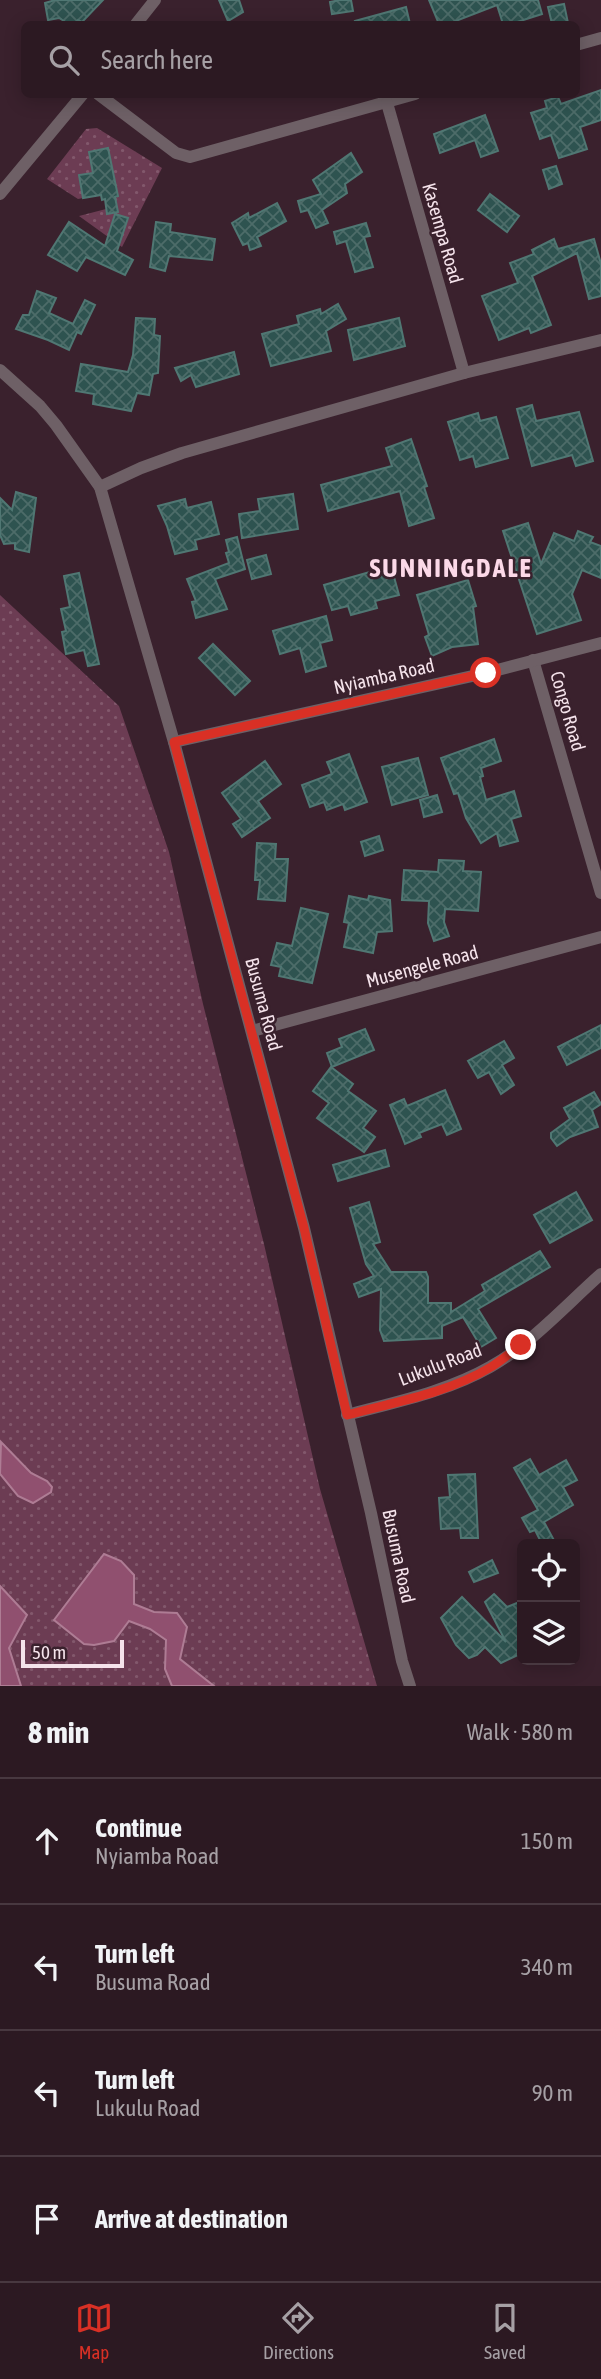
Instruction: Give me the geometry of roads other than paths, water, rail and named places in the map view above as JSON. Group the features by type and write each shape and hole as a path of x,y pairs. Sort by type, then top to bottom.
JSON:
{"street":[{"path":"138,21 155,0"},
{"path":"580,44 601,38"},
{"path":"0,194 80,98"},
{"path":"103,98 176,153 190,158 403,98"},
{"name":"Kasempa Road","path":"387,103 464,373"},
{"path":"100,487 182,453 464,373 601,340"},
{"name":"Busuma Road","path":"0,370 40,406 100,487 174,742 304,1228 371,1513 402,1661 410,1686"},
{"name":"Nyiamba Road","path":"174,742 472,676 601,643"},
{"name":"Congo Road","path":"533,660 601,893"},
{"name":"Musengele Road","path":"252,1031 601,937"},
{"name":"Lukulu Road","path":"347,1415 448,1386 492,1366 521,1345 601,1274"}],"district":[{"name":"SUNNINGDALE","path":"451,568"}]}
